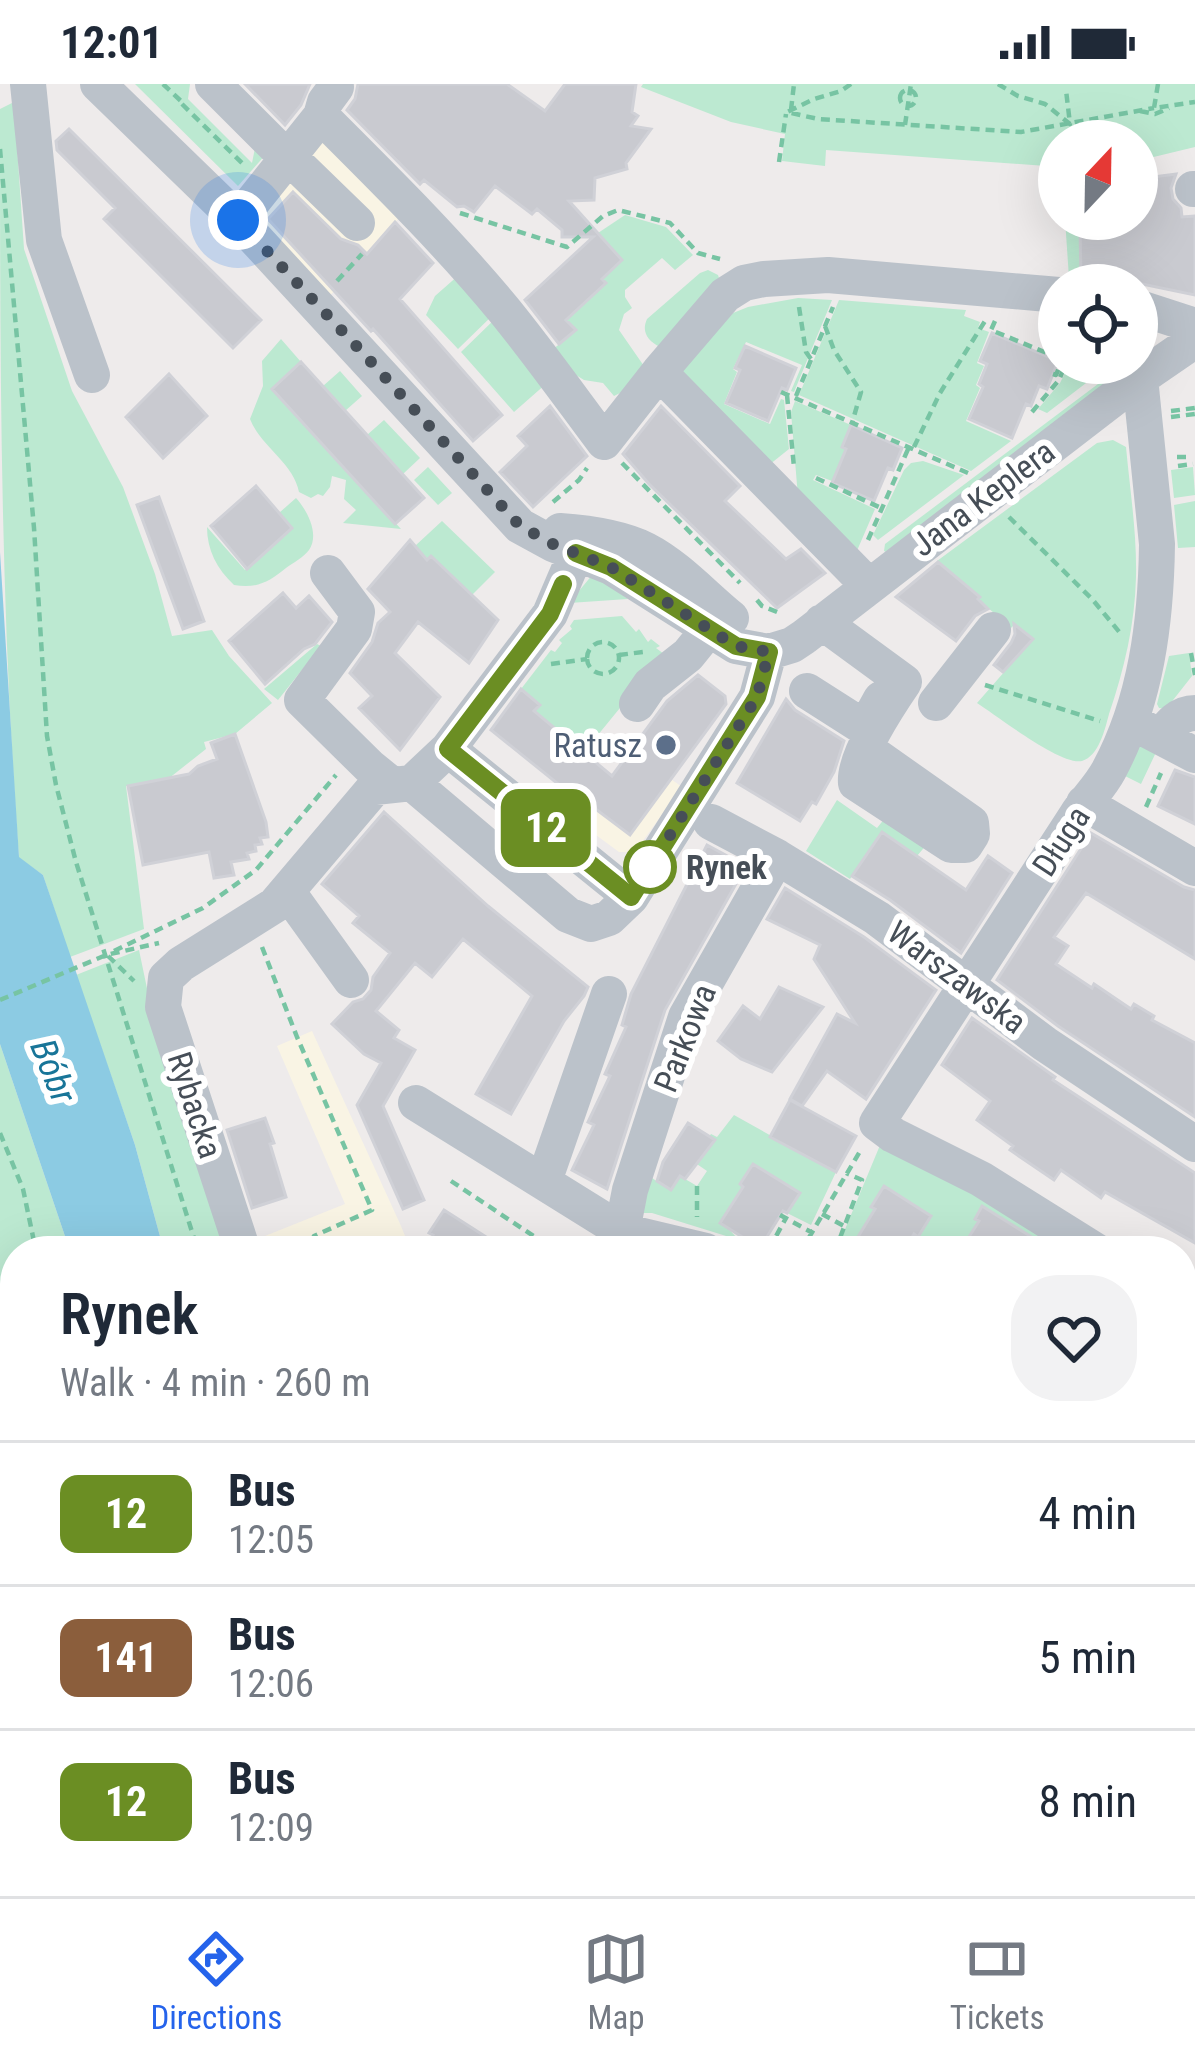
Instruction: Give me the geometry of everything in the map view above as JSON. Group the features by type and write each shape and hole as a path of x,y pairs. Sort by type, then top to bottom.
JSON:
{"street":[{"path":"0,96 26,84 44,240 92,375"},
{"path":"98,84 238,220 520,526 611,567 736,646 769,652"},
{"path":"238,220 333,93 403,197 504,310 604,442 725,295 744,283 795,286 828,275 1038,293"},
{"path":"197,94 288,158 357,224"},
{"path":"1158,314 1195,326"},
{"name":"Jana Keplera","path":"1158,366 1195,340"},
{"path":"659,372 871,568"},
{"name":"Jana Keplera","path":"769,652 792,645 822,622 871,568 1132,384"},
{"name":"Długa","path":"878,1123 1135,728 1153,630 1156,571 1141,384"},
{"path":"528,529 595,534 642,548 769,652"},
{"path":"252,920 275,905 375,788 401,783 448,749 550,614 576,553"},
{"path":"328,573 358,612 354,628 302,700 355,752 568,915 591,924 609,918 631,897 757,697 769,652"},
{"path":"822,622 900,679"},
{"path":"637,704 650,685 688,655 709,629"},
{"path":"946,689 992,630"},
{"path":"807,691 865,728 900,679"},
{"path":"866,749 900,679"},
{"path":"1135,728 1170,723 1195,713"},
{"path":"1135,728 1195,755"},
{"path":"448,749 631,897"},
{"path":"1084,803 1195,868"},
{"name":"Warszawska","path":"711,822 877,918 1045,1044 1195,1144"},
{"name":"Parkowa","path":"622,1231 630,1190 686,1017 777,857"},
{"path":"287,891 351,980"},
{"name":"Rybacka","path":"238,1236 163,1007 166,978 252,920"},
{"path":"544,1181 609,994"},
{"path":"416,1102 622,1231 662,1236"},
{"path":"878,1123 1072,1236"}],"path":[{"path":"163,84 197,94"},
{"path":"184,84 197,94 243,165"},
{"path":"779,162 794,84"},
{"path":"789,111 851,84"},
{"path":"998,84 1045,104 1065,120"},
{"path":"1154,108 1158,84"},
{"path":"904,125 911,87"},
{"path":"1066,90 1070,120"},
{"path":"1092,120 1195,101"},
{"path":"1140,111 1155,114 1173,105"},
{"path":"789,111 818,119 1038,129"},
{"path":"0,149 34,528 47,736 71,843 193,1236"},
{"path":"452,210 567,247 603,216 618,210 670,223 698,253 725,260"},
{"path":"795,286 811,359"},
{"path":"794,466 787,395 811,359 838,296"},
{"path":"996,318 991,330 1038,351"},
{"path":"871,568 867,539 881,508 940,393 985,320"},
{"path":"825,326 861,392 852,423"},
{"path":"1046,418 1028,410 1055,384"},
{"path":"787,395 971,475"},
{"path":"1163,412 1195,411"},
{"path":"1184,421 1195,411"},
{"path":"816,478 881,508"},
{"path":"1005,512 1124,638"},
{"path":"601,642 614,646 620,659 606,674 596,672 587,659 592,646 601,642"},
{"path":"1191,653 1195,675"},
{"path":"547,665 587,659"},
{"path":"946,689 1135,728"},
{"path":"0,1000 203,908 256,870 355,752"},
{"path":"252,920 372,1210 314,1236"},
{"path":"106,955 142,946"},
{"path":"810,1236 878,1123"},
{"path":"0,1133 23,1189 33,1236"},
{"path":"840,1236 862,1180 846,1173"},
{"path":"451,1181 534,1236"},
{"path":"697,1186 702,1236"},
{"path":"822,1214 844,1226"},
{"path":"775,1236 783,1217 812,1232"}],"shaded area":[{"path":"323,140 407,209 326,300 255,213"},
{"path":"635,753 682,787 642,842 619,852 581,824"},
{"path":"312,1031 405,1236 265,1236 345,1204 277,1046"}],"green space":[{"path":"135,84 190,84 188,99 252,163 256,143 267,153 238,186"},
{"path":"1195,84 1195,147 1158,156 1158,120 1038,120 1038,165 826,150 825,166 782,161 785,134 731,122 641,87"},
{"path":"14,102 24,249 72,391 123,487 172,636 212,630 272,703 235,734 204,742 206,749 168,779 126,786 144,929 70,957 43,875 19,858 2,484 0,109"},
{"path":"625,215 666,227 693,255 675,270 662,258 625,290 632,308 624,314 619,330 646,369 614,396 603,383 584,380 545,356 575,331 562,315 580,307 606,284 602,279 622,260 598,233"},
{"path":"1066,240 1080,240 1081,264 1068,264"},
{"path":"1111,240 1120,240 1119,264"},
{"path":"708,270 720,281 660,347 652,342 645,332 647,319"},
{"path":"460,274 494,314 458,349 426,315 435,296"},
{"path":"798,298 832,300 794,392 802,365 746,342 724,404 770,424 784,400 789,449 769,465 679,372 733,313"},
{"path":"839,300 966,310 964,316 989,332 977,363 984,366 976,385 980,388 966,421 1011,441 971,471 799,395"},
{"path":"497,317 547,383 514,412 461,352"},
{"path":"281,339 301,362 272,389 401,529 343,523 356,510 344,499 346,480 332,476 323,496 311,498 299,492 290,472 255,429 250,419 263,386 262,361"},
{"path":"340,371 362,396 345,411 323,386"},
{"path":"1059,384 1085,384 1047,413 1038,409"},
{"path":"1098,384 1106,384 886,552 885,544"},
{"path":"795,401 851,425 832,481 816,475 813,480 875,509 856,553 798,497 791,412"},
{"path":"384,420 420,458 403,474 367,435"},
{"path":"1113,440 1126,447 1135,545 1133,612 1124,664 1100,741 1088,758 1072,760 1045,748 977,703 1033,639 1015,624 1011,628 937,561 1097,443"},
{"path":"923,461 964,475 878,540 873,535 904,470"},
{"path":"428,467 452,493 438,505 414,480"},
{"path":"1193,467 1195,495 1174,498 1171,470"},
{"path":"296,498 313,530 309,550 268,581 234,585 214,559 207,527 245,570 291,528 279,513"},
{"path":"1195,501 1195,547 1178,548 1174,505"},
{"path":"442,521 495,572 471,596 432,556 428,559 415,546"},
{"path":"593,574 628,599 569,603"},
{"path":"622,616 664,654 584,752 534,711 539,705 521,689 562,643 559,640 572,629 574,620"},
{"path":"317,644 321,646 278,700 264,689"},
{"path":"1189,653 1192,676 1166,709 1159,708 1169,656"},
{"path":"1134,742 1159,746 1141,784 1121,774"},
{"path":"837,800 877,828 889,813 933,837 917,856 882,833 850,879 806,851"},
{"path":"139,950 149,998 235,1236 160,1236 135,1145 76,975"},
{"path":"0,1044 65,1236 0,1236"},
{"path":"734,1115 836,1172 811,1225 787,1213 799,1193 752,1166 741,1185 744,1193 722,1222 735,1236 641,1213 652,1178 670,1190 680,1176 697,1186 707,1171 691,1160 711,1134 717,1137"},
{"path":"883,1138 1050,1236 842,1236"}],"water":[{"name":"Bóbr","path":"0,552 19,857 43,875 135,1145 160,1236 65,1236 0,1044"}],"building":[{"path":"245,84 310,84 285,125"},
{"path":"358,84 507,84 545,111 565,84 636,84 632,112 638,116 631,126 651,129 626,163 627,169 595,178 594,200 569,201 622,260 602,279 606,283 566,320 576,330 559,344 525,300 593,237 562,237 562,230 537,209 532,214 495,186 474,212 457,207 424,180 420,184 347,110"},
{"path":"69,129 261,320 233,348 104,219 115,208 57,150 56,141"},
{"path":"1176,174 1173,199 1182,217 1195,216 1195,295 1158,287 1158,264 1081,264 1080,240 1158,240 1158,176"},
{"path":"293,192 341,239 367,254 395,222 433,263 400,299 502,415 473,441 268,219"},
{"path":"992,333 1038,353 1038,384 1049,384 1047,389 1039,386 1031,406 1026,404 1012,438 969,419 983,387 979,384 987,364 980,361"},
{"path":"745,346 796,368 768,421 726,403"},
{"path":"301,362 424,498 395,524 272,389"},
{"path":"169,374 207,416 163,458 126,417"},
{"path":"550,406 587,456 533,507 500,472 527,446 518,436"},
{"path":"661,406 740,486 725,501 786,559 801,549 825,573 777,608 649,484 623,454"},
{"path":"851,425 902,448 874,501 832,483"},
{"path":"256,486 292,528 247,569 211,526"},
{"path":"159,497 204,621 183,629 137,505"},
{"path":"410,540 498,620 469,663 418,622 395,653 440,697 400,750 359,708 372,696 350,673 372,642 378,623 390,612 368,589"},
{"path":"938,562 988,609 975,616 956,641 896,597"},
{"path":"283,593 296,608 309,596 332,622 315,644 265,684 229,641"},
{"path":"1014,624 1033,639 1003,672 994,665 1011,643"},
{"path":"698,675 725,696 726,704 630,835 491,730 521,689 540,705 534,711 612,776 667,701"},
{"path":"786,699 795,710 844,741 834,772 800,821 737,783"},
{"path":"235,734 268,837 260,838 262,844 255,845 256,851 247,853 249,859 231,862 234,875 214,878 209,852 143,865 128,786 189,774 217,759 211,743"},
{"path":"1175,770 1195,777 1195,824 1158,806"},
{"path":"384,812 488,906 588,987 511,1114 476,1094 532,996 463,939 432,977 415,963 376,1011 399,1030 394,1038 415,1050 383,1106 424,1200 403,1209 357,1105 381,1063 332,1024 371,990 373,977 390,953 353,923 359,916 322,884"},
{"path":"882,832 966,890 988,856 1012,873 961,953 852,876"},
{"path":"1091,833 1195,890 1195,959 1086,893 1054,937 1068,946 1056,964 1131,1009 1134,1004 1154,1016 1152,1020 1195,1043 1195,1117 997,980"},
{"path":"707,845 746,866 665,1010 607,1189 572,1170 594,1125 588,1122 610,1076 605,1074 626,1027 622,1025 631,994"},
{"path":"785,888 864,937 936,990 866,1099 827,1071 802,1106 790,1099 837,1014 855,1023 814,959 820,945 767,919"},
{"path":"779,987 823,1007 772,1072 741,1059 718,1041 743,1006 760,1019"},
{"path":"972,1018 1053,1080 1195,1173 1195,1236 1183,1236 1105,1192 1101,1198 1061,1170 1054,1180 977,1120 990,1101 942,1065"},
{"path":"790,1100 856,1136 836,1172 770,1137"},
{"path":"265,1118 286,1197 252,1208 227,1130"},
{"path":"688,1123 715,1140 671,1190 657,1181 663,1162"},
{"path":"753,1164 800,1193 767,1236 741,1236 720,1223 743,1187 740,1184"},
{"path":"884,1186 931,1216 919,1236 858,1236 875,1209 871,1207"},
{"path":"982,1206 1030,1236 970,1236 979,1221 975,1219"},
{"path":"444,1210 485,1236 432,1236 429,1233"}],"bus line":[{"name":"12","path":"563,584 550,614 448,749 631,897 757,697 769,652 726,641 611,567 576,553"}],"place":[{"name":"Ratusz","path":"666,745"},
{"name":"Rynek","path":"650,867"}],"route":[{"path":"238,220 520,526 611,567 726,641 769,652 757,697 650,867"}]}
